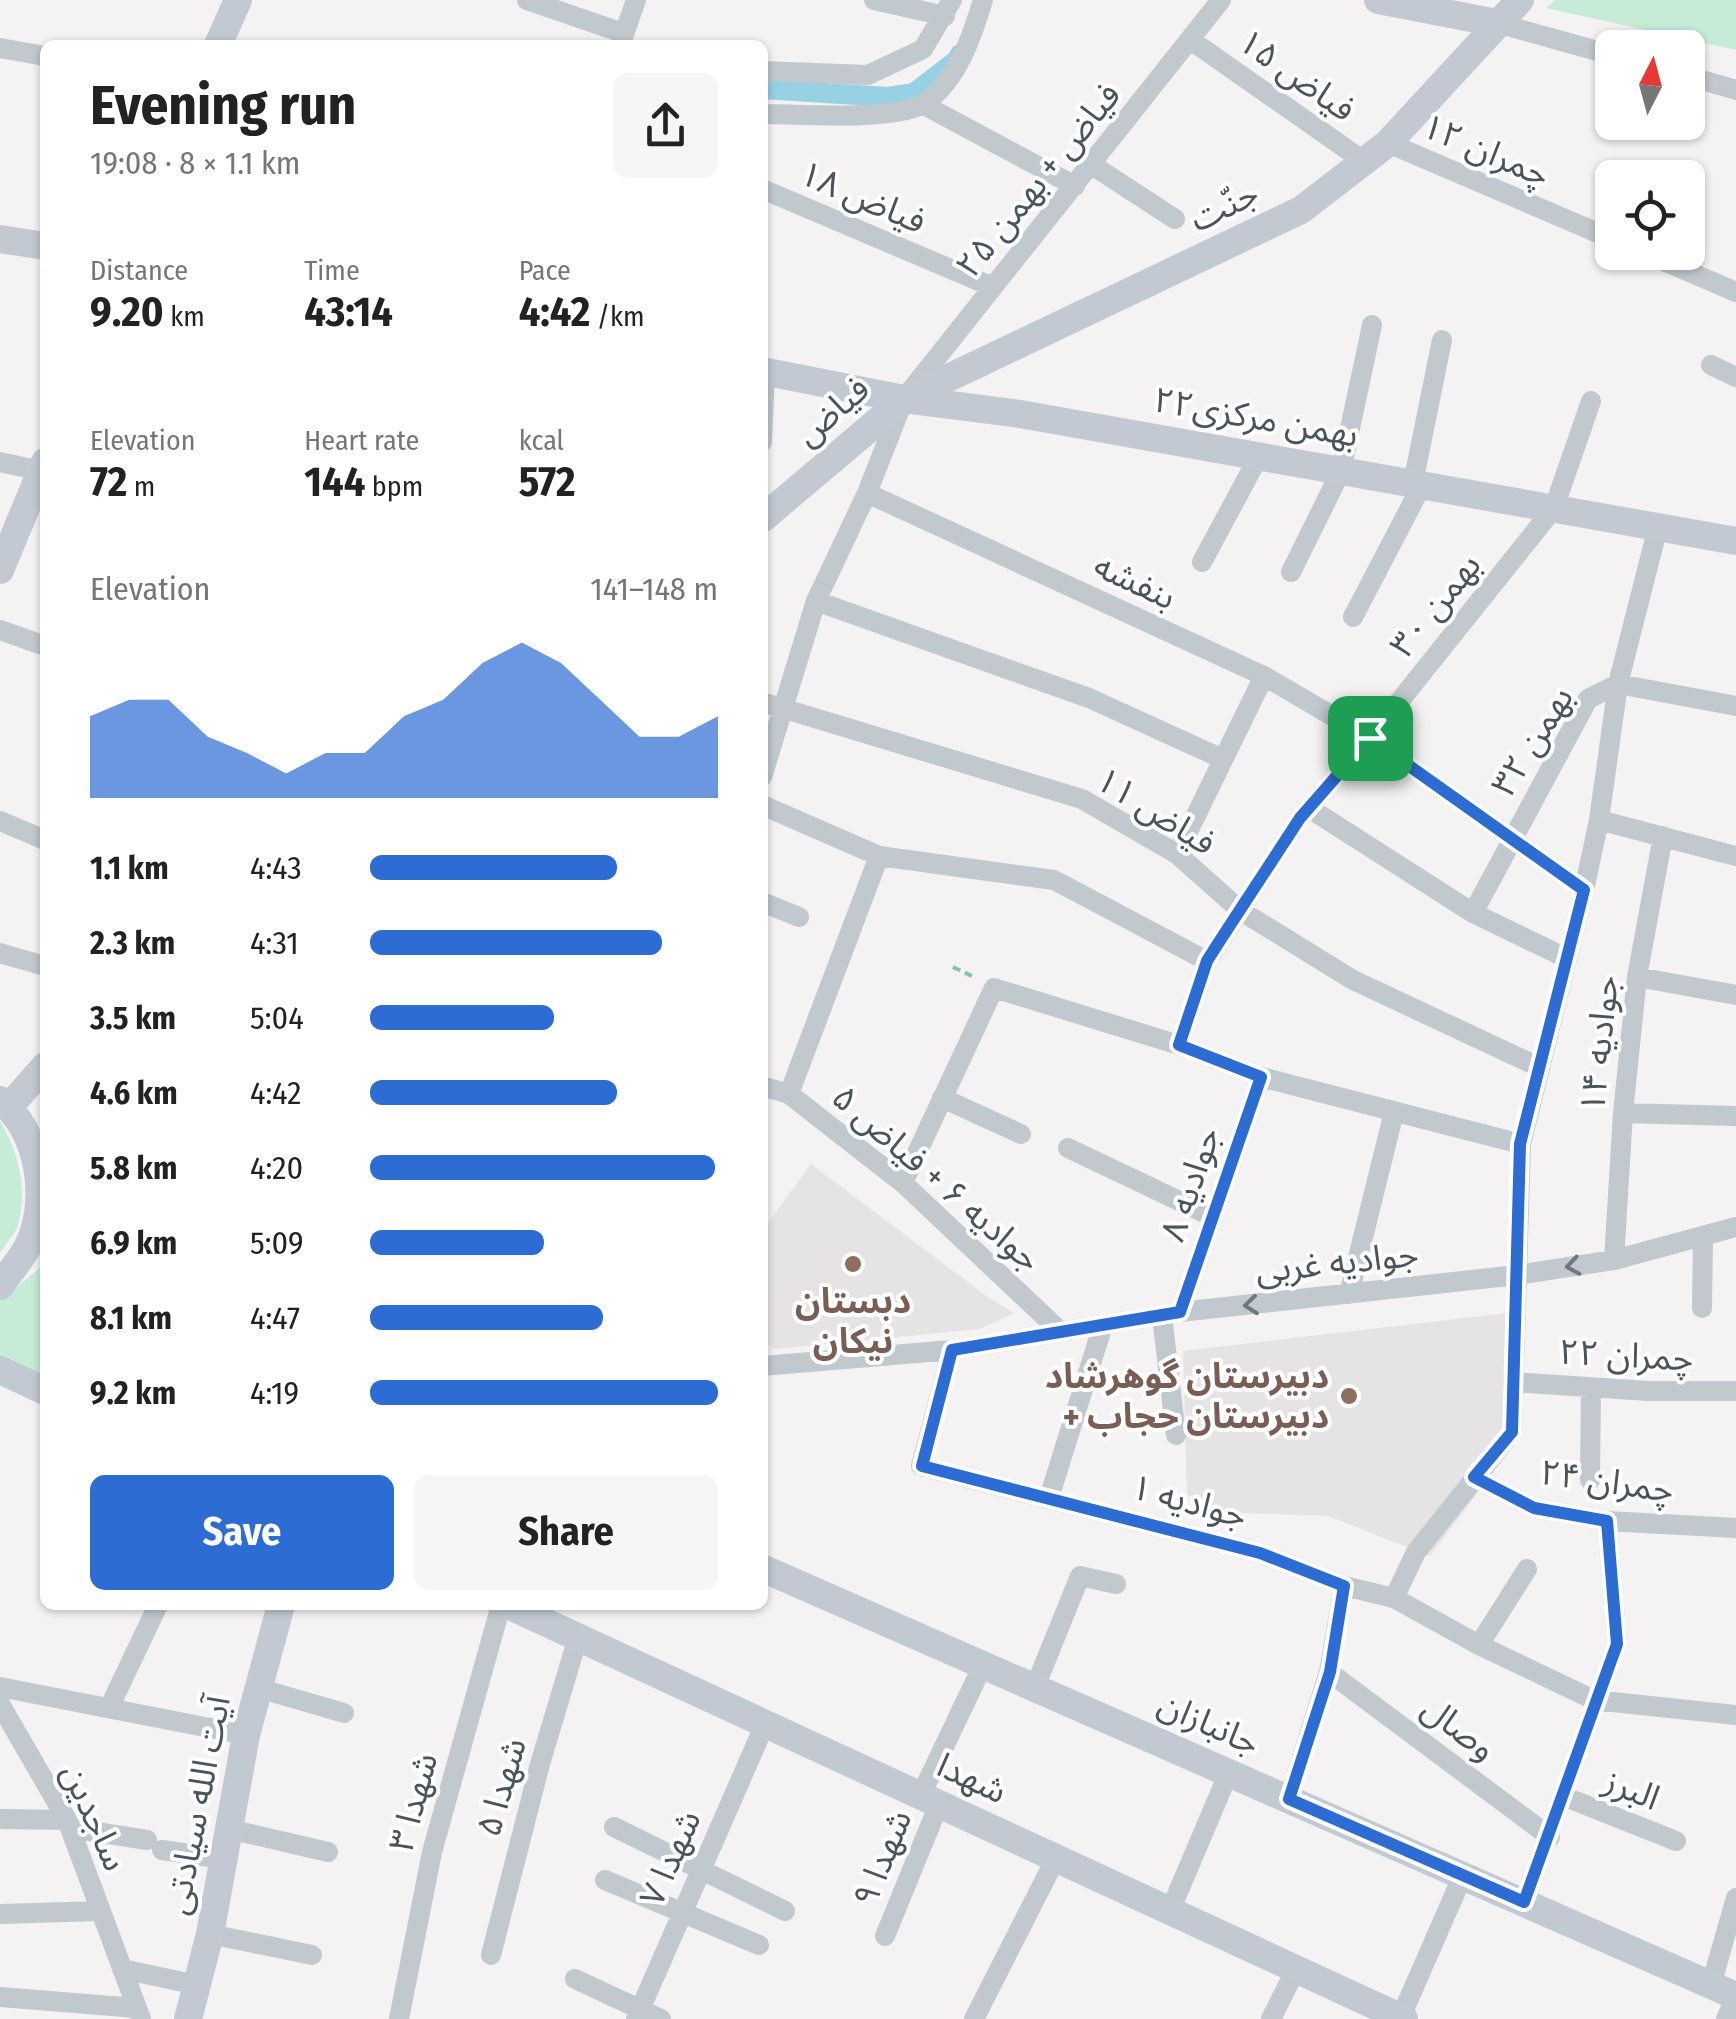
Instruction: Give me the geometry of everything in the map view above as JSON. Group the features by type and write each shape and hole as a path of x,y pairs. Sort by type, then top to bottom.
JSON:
{"main road":[{"path":"221,40 238,0"},
{"path":"1378,0 1497,23"},
{"name":"جنّت","path":"904,399 1301,210 1388,144 1520,0"},
{"path":"0,239 40,245"},
{"name":"۲۲بهمن مرکزی","path":"768,372 904,399 1020,414 1736,541"},
{"name":"فیاض","path":"768,513 904,399"},
{"path":"0,570 40,474"},
{"path":"0,1286 37,1248 40,1194 31,1142 4,1103 40,1071"},
{"path":"0,1370 40,1389"},
{"name":"جانبازان","path":"768,1571 1728,1992"},
{"name":"آیت الله سیادتی","path":"188,2019 210,1934 246,1735 281,1610"},
{"name":"شهدا","path":"516,1610 1402,2018"}],"street":[{"path":"527,0 622,39 636,0"},
{"path":"768,71 868,75 923,49 948,8 874,0"},
{"path":"768,114 860,114 924,105 944,85 965,51 983,0"},
{"name":"فیاض + بهمن ۲۵","path":"768,758 816,601 867,493 904,399 1221,0"},
{"path":"1497,23 1595,50"},
{"name":"فیاض ۱۵","path":"1192,41 1364,162"},
{"path":"0,48 40,55"},
{"path":"1705,81 1736,90"},
{"path":"924,105 1075,186"},
{"name":"چمران ۱۲","path":"1388,144 1595,232"},
{"path":"1092,165 1175,219"},
{"name":"فیاض ۱۸","path":"768,193 994,288"},
{"path":"1685,270 1736,292"},
{"path":"1292,572 1341,470 1372,324"},
{"path":"1353,617 1418,484 1442,340"},
{"path":"1710,365 1736,377"},
{"name":"بهمن ۳۰","path":"1179,1045 1207,961 1309,808 1554,508 1591,402"},
{"path":"1202,562 1259,456"},
{"path":"0,462 40,467"},
{"name":"بنفشه","path":"867,493 1264,676 1370,738 1584,890"},
{"name":"بهمن ۳۲","path":"1394,1598 1416,1552 1512,1432 1520,1144 1584,890 1599,820 1618,684 1658,527"},
{"path":"816,601 1090,698 1223,760"},
{"path":"0,630 40,644"},
{"path":"1177,854 1264,676"},
{"path":"1618,684 1736,706"},
{"name":"بهمن ۳۲","path":"1473,912 1588,699 1618,684"},
{"name":"فیاض ۱۱","path":"768,704 1082,799 1177,854 1242,910 1353,980 1539,1067"},
{"path":"768,808 879,856 1054,880 1207,961"},
{"path":"1309,808 1473,912 1566,958"},
{"path":"1599,820 1736,856"},
{"path":"0,822 40,838"},
{"name":"جوادیه ۱۴","path":"1614,1260 1637,978 1663,836"},
{"path":"789,1094 879,856"},
{"path":"768,904 799,917"},
{"path":"0,953 40,965"},
{"path":"1637,978 1736,995"},
{"path":"903,1182 994,988 1179,1045 1261,1077 1520,1144"},
{"name":"جوادیه ۸","path":"1171,1314 1213,1217 1261,1077"},
{"name":"جوادیه ۶ + فیاض ۵","path":"768,1088 789,1094 903,1182 1060,1332"},
{"path":"942,1098 1020,1134"},
{"path":"1349,1294 1394,1112"},
{"path":"1623,1113 1736,1116"},
{"path":"1068,1148 1213,1217"},
{"name":"جوادیه غربی","path":"768,1365 952,1350 1171,1314 1517,1275 1614,1260 1736,1227"},
{"path":"1702,1308 1703,1238"},
{"path":"1171,1314 1176,1435"},
{"path":"1049,1498 1103,1326"},
{"name":"جوادیه ۱","path":"952,1350 922,1466 1260,1553 1344,1586 1394,1598 1479,1645 1594,1700 1736,1715"},
{"name":"چمران ۲۲","path":"1514,1382 1736,1391"},
{"path":"1590,1480 1591,1387"},
{"name":"چمران ۲۴","path":"1474,1477 1534,1508 1607,1521 1736,1528"},
{"path":"1524,1902 1617,1644 1607,1521"},
{"path":"1479,1645 1528,1569"},
{"path":"1035,1688 1080,1576 1116,1584"},
{"path":"1289,1799 1330,1672 1344,1586"},
{"path":"110,1706 156,1610"},
{"name":"شهدا ۳","path":"399,2019 432,1852 504,1610"},
{"name":"شهدا ۵","path":"491,1955 578,1637"},
{"name":"شهدا ۹","path":"885,1936 930,1800 983,1665"},
{"name":"وصال","path":"1330,1672 1550,1837"},
{"path":"0,1687 246,1735"},
{"path":"258,1688 344,1713"},
{"name":"ساجدین","path":"0,1704 69,1824 139,2014"},
{"name":"شهدا ۷","path":"638,2014 765,1724"},
{"path":"1170,1910 1229,1772"},
{"name":"البرز","path":"1563,1796 1676,1841"},
{"path":"0,1819 69,1824 224,1858"},
{"path":"614,1827 785,1912"},
{"path":"229,1829 328,1852"},
{"path":"974,2019 1056,1858"},
{"path":"1402,2018 1462,1875"},
{"path":"605,1880 760,1945"},
{"path":"1726,2019 1736,1898"},
{"path":"0,1914 101,1911"},
{"path":"210,1934 312,1956"},
{"path":"122,1969 197,1985"},
{"path":"1270,2019 1296,1969"},
{"path":"575,1980 638,2014 661,2019"},
{"path":"0,1998 139,2014"}],"path":[{"path":"953,968 994,988"}],"shaded area":[{"name":"دبستان نیکان","path":"811,1164 1014,1313 980,1329 775,1349 768,1344 768,1223"},
{"name":"دبیرستان گوهرشاد + دبیرستان حجاب","path":"1508,1313 1516,1442 1430,1556 1328,1516 1218,1512 1187,1495 1183,1351"}],"green space":[{"path":"1555,0 1736,0 1736,50 1705,43 1705,30 1646,30 1546,8"},
{"path":"0,1121 16,1158 22,1198 18,1225 0,1253"},
{"path":"40,1268 40,1378 0,1358 0,1301"}],"waterway":[{"path":"768,89 888,97 914,93 960,54"}],"place":[{"name":"دبستان نیکان","path":"853,1264"},
{"name":"دبیرستان گوهرشاد + دبیرستان حجاب","path":"1349,1396"}],"route":[{"path":"1370,738 1584,890 1520,1144 1512,1432 1474,1477 1534,1508 1607,1521 1617,1644 1524,1902 1289,1799 1330,1672 1344,1586 1260,1553 922,1466 952,1350 1180,1312 1261,1077 1179,1045 1207,961 1300,818 1370,738"}]}
